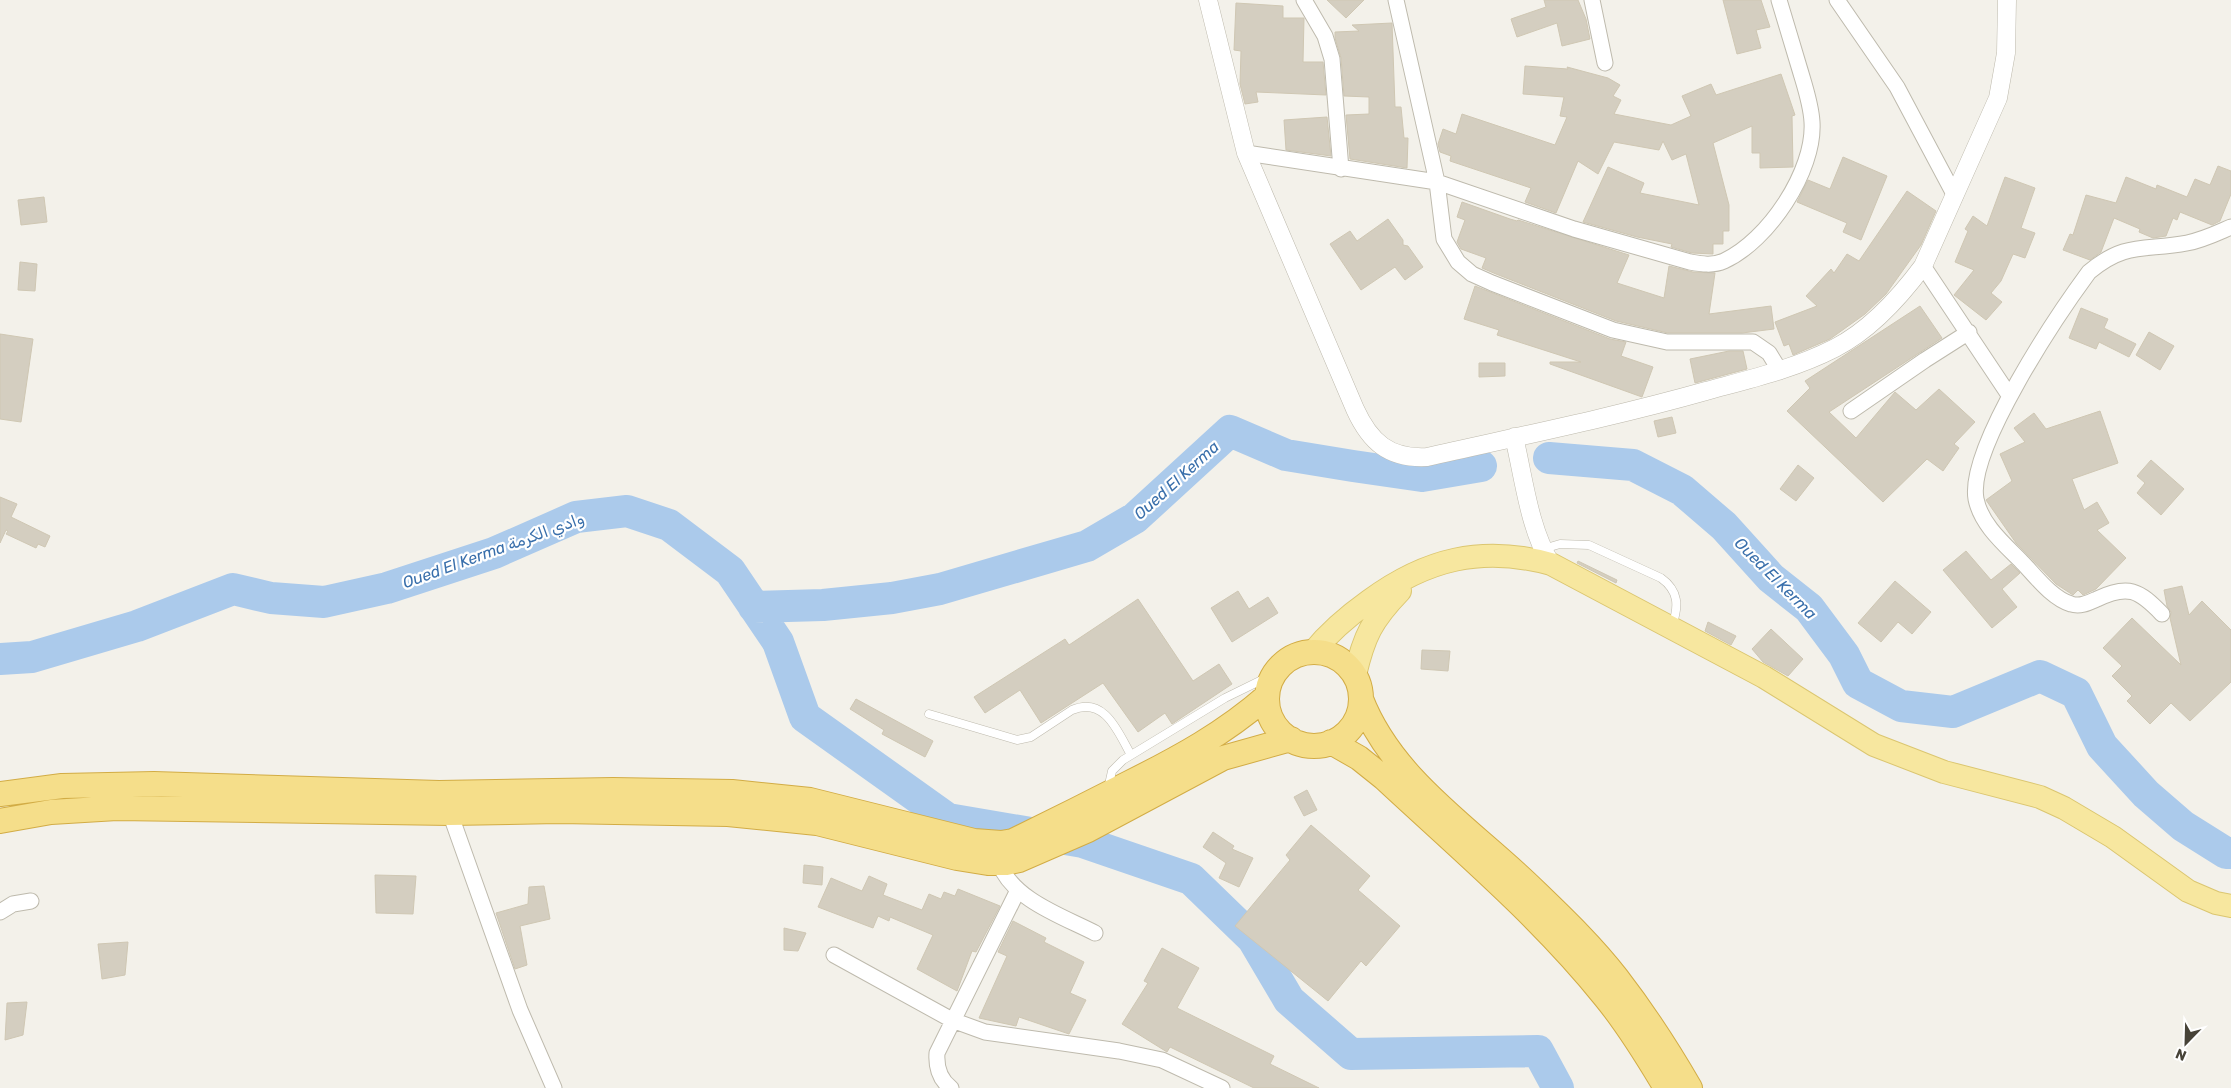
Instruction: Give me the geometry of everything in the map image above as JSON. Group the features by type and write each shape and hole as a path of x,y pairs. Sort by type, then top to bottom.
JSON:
{"highway":[{"path":"1083,820 1107,795 1215,737 1271,685 1291,658 1313,652 1337,658 1355,675 1361,699 1379,735 1410,776 1535,890 1612,972 1665,1046 1690,1088"},
{"path":"1271,685 1269,709 1273,721 1281,732 1291,740 1314,746 1331,742 1348,732 1355,722 1361,699"},
{"path":"0,821 51,812 117,808 450,814 559,811 728,814 790,819 844,829 957,858 1010,855 1083,820 1240,752 1291,740"},
{"path":"1331,742 1359,758 1384,778 1554,940 1605,997 1637,1041 1666,1088"},
{"path":"0,794 62,786 154,784 439,793 613,790 732,792 810,800 974,842 1001,843 1010,855"}],"main road":[{"path":"1313,652 1348,616 1394,584 1422,569 1462,557 1487,555 1547,557 1671,628 1764,676 1874,745 1944,772 2040,797 2064,808 2113,837 2188,891 2216,903 2231,906"},
{"path":"1355,675 1371,625 1380,612 1422,569"}],"street":[{"path":"1208,0 1246,153 1355,409 1367,432 1376,442 1400,455 1413,458 1426,457 1649,407 1780,371 1836,347 1864,328 1912,281 1923,266 1998,98 2006,53 2007,0"},
{"path":"1304,0 1325,36 1332,59 1341,169"},
{"path":"1387,0 1397,6 1436,182 1444,239 1458,262 1472,274 1632,336 1675,343 1753,342 1769,353 1780,371"},
{"path":"1592,0 1605,63"},
{"path":"1246,153 1436,182 1574,229 1690,262 1708,264 1722,262 1747,248 1770,223 1788,198 1806,160 1812,142 1812,121 1808,98 1779,0"},
{"path":"1837,0 1897,87 1954,196"},
{"path":"2162,614 2145,596 2126,590 2103,596 2084,605 2072,604 2053,594 1998,538 1988,524 1976,500 1977,474 2009,395 2089,272 2105,258 2128,249 2188,243 2206,238 2231,227"},
{"path":"1923,266 1969,332 2009,395"},
{"path":"1851,411 1969,332"},
{"path":"1514,437 1547,557"},
{"path":"450,814 520,1010 554,1088"},
{"path":"1010,855 1010,883 1051,910 1095,933"},
{"path":"951,1088 939,1074 936,1064 937,1053 1018,890"},
{"path":"0,912 13,904 31,901"},
{"path":"834,956 952,1020 985,1032 1119,1051 1162,1060 1222,1088"}],"lane":[{"path":"1547,557 1560,544 1589,545 1661,578 1670,585 1676,594 1678,605 1671,628"},
{"path":"1107,795 1112,771 1119,763 1225,698 1271,685"},
{"path":"929,714 1017,740 1031,738 1072,710 1079,707 1093,706 1100,709 1109,718 1131,755"}],"building":[{"path":"1327,0 1364,0 1346,18"},
{"path":"1544,0 1578,0 1586,19 1590,39 1562,46 1557,23 1517,37 1511,19 1546,7"},
{"path":"1723,0 1761,0 1770,27 1756,30 1761,48 1737,54"},
{"path":"1236,3 1283,6 1283,18 1304,18 1303,62 1323,62 1326,95 1256,92 1258,102 1245,104 1240,84 1241,51 1234,50"},
{"path":"1392,23 1395,107 1401,107 1404,138 1408,138 1407,168 1350,159 1346,115 1369,114 1369,97 1344,96 1341,58 1335,38 1335,32 1359,31 1352,25"},
{"path":"1525,66 1568,69 1567,67 1608,78 1620,85 1613,96 1621,100 1614,114 1671,125 1691,116 1682,96 1711,84 1716,95 1781,74 1795,115 1792,116 1793,167 1760,168 1760,153 1752,153 1752,126 1713,143 1729,205 1729,231 1723,231 1723,244 1713,244 1713,254 1692,253 1671,247 1672,244 1637,237 1583,222 1608,167 1644,183 1640,193 1699,205 1686,154 1672,160 1663,141 1659,150 1614,142 1598,174 1578,161 1556,213 1525,202 1531,188 1450,161 1451,156 1440,152 1438,144 1443,129 1456,134 1462,114 1555,145 1567,117 1560,116 1564,97 1523,94"},
{"path":"1327,117 1331,156 1286,150 1284,120"},
{"path":"1843,157 1887,176 1861,240 1843,232 1847,223 1797,202 1808,180 1830,189"},
{"path":"2218,166 2231,171 2231,194 2220,221 2212,225 2180,212 2177,220 2173,218 2166,236 2153,238 2139,232 2140,229 2114,218 2101,252 2090,260 2063,250 2070,234 2073,235 2086,195 2116,203 2126,177 2156,189 2157,185 2187,197 2195,179 2210,185"},
{"path":"2005,177 2035,188 2021,228 2035,233 2025,258 2013,254 2001,281 1991,293 2002,302 1986,320 1954,295 1974,270 1955,262 1968,231 1965,229 1973,216 1987,226"},
{"path":"1907,191 1936,211 1921,245 1886,294 1865,314 1830,339 1793,355 1789,344 1784,346 1775,322 1817,306 1806,296 1831,269 1834,273 1847,254 1859,261"},
{"path":"44,197 47,222 21,225 18,200"},
{"path":"1462,202 1510,219 1629,255 1617,283 1664,298 1669,266 1693,272 1715,273 1709,314 1771,306 1774,329 1742,333 1668,333 1616,321 1496,274 1482,268 1486,258 1461,249 1457,242 1465,220 1457,217"},
{"path":"1388,219 1403,240 1403,245 1408,246 1423,267 1405,280 1395,267 1361,290 1330,244 1350,231 1357,241"},
{"path":"20,262 37,264 35,291 18,290"},
{"path":"1475,286 1610,339 1626,342 1621,356 1653,367 1642,397 1550,364 1550,362 1581,362 1497,335 1499,330 1464,319"},
{"path":"1920,306 1942,338 1829,412 1856,438 1895,392 1916,410 1939,389 1975,422 1954,444 1959,448 1943,471 1927,459 1883,502 1787,411 1810,388 1805,381"},
{"path":"2081,308 2108,319 2104,328 2136,344 2129,357 2099,342 2096,349 2069,338"},
{"path":"2149,332 2174,346 2160,370 2136,355"},
{"path":"0,334 33,339 21,422 0,419"},
{"path":"1729,351 1743,351 1747,369 1695,383 1690,359"},
{"path":"1479,363 1505,363 1505,376 1479,377"},
{"path":"2100,411 2118,463 2072,479 2084,510 2097,502 2109,523 2097,530 2126,558 2096,589 2083,595 2078,590 2073,595 2056,584 2016,543 1986,500 2012,481 2000,454 2025,442 2014,428 2034,413 2046,429"},
{"path":"1672,417 1676,433 1658,437 1654,421"},
{"path":"2151,460 2184,489 2161,515 2137,493 2145,483 2137,476"},
{"path":"1798,465 1814,478 1796,501 1780,489"},
{"path":"0,497 17,504 11,517 50,536 45,547 38,544 36,548 6,534 8,531 6,530 0,543"},
{"path":"1966,551 1991,580 2011,564 2020,573 2002,589 2017,607 1992,628 1943,570"},
{"path":"1578,561 1617,580 1616,583 1577,563"},
{"path":"1895,581 1931,612 1912,634 1898,622 1881,642 1858,623"},
{"path":"2182,586 2189,615 2202,601 2231,630 2231,682 2190,721 2171,703 2150,724 2127,701 2132,696 2112,676 2122,666 2103,648 2132,618 2181,665 2170,618 2171,612 2167,606 2164,590"},
{"path":"1238,591 1249,609 1268,597 1278,613 1232,642 1211,608"},
{"path":"1138,599 1193,681 1219,664 1232,684 1172,724 1165,713 1138,732 1103,683 1041,723 1020,690 985,713 974,697 1065,639 1069,645"},
{"path":"1708,622 1736,636 1731,645 1705,631"},
{"path":"1771,629 1803,659 1788,676 1763,662 1752,649"},
{"path":"1422,650 1450,651 1448,671 1421,669"},
{"path":"856,699 933,741 925,757 882,734 884,730 850,709"},
{"path":"1307,790 1317,810 1304,816 1294,797"},
{"path":"1311,825 1370,876 1358,890 1400,926 1366,966 1361,961 1328,1001 1235,926 1290,860 1286,855"},
{"path":"1213,832 1234,846 1232,849 1253,858 1239,887 1219,878 1226,863 1203,847"},
{"path":"804,865 823,867 822,885 803,883"},
{"path":"375,875 416,876 413,914 376,913"},
{"path":"869,876 887,884 883,895 922,910 929,894 941,899 944,892 955,896 958,889 1000,906 976,952 972,951 957,991 917,969 933,935 890,917 889,921 878,916 873,928 818,907 831,878 862,891"},
{"path":"544,886 550,919 520,926 527,965 515,969 496,913 528,904 529,887"},
{"path":"1013,921 1046,938 1044,942 1084,962 1070,993 1086,1000 1069,1034 1019,1017 1016,1026 979,1018 1007,956 998,952"},
{"path":"784,928 806,933 798,951 784,950"},
{"path":"128,942 125,975 102,979 98,944"},
{"path":"1162,948 1199,968 1177,1008 1274,1056 1270,1064 1319,1088 1254,1088 1170,1047 1167,1052 1122,1024 1148,983 1144,981"},
{"path":"27,1002 23,1035 5,1040 7,1003"}],"waterway":[{"name":"Oued El Kerma","path":"754,607 823,605 892,598 940,589 1087,546 1135,518 1230,431 1286,455 1422,476 1481,466"},
{"name":"Oued El Kerma","path":"1549,458 1633,465 1682,490 1724,526 1771,578 1809,608 1844,655 1858,683 1901,706 1953,712 2040,676 2076,693 2102,746 2146,794 2183,826 2226,853 2231,853"},
{"name":"Oued El Kerma وادي الكرمة","path":"0,659 32,657 137,626 233,589 271,598 324,602 387,588 494,553 576,517 627,511 669,525 730,571 778,642 805,717 948,819 1083,842 1191,879 1253,939 1289,1000 1351,1054 1538,1051 1558,1088"}]}
